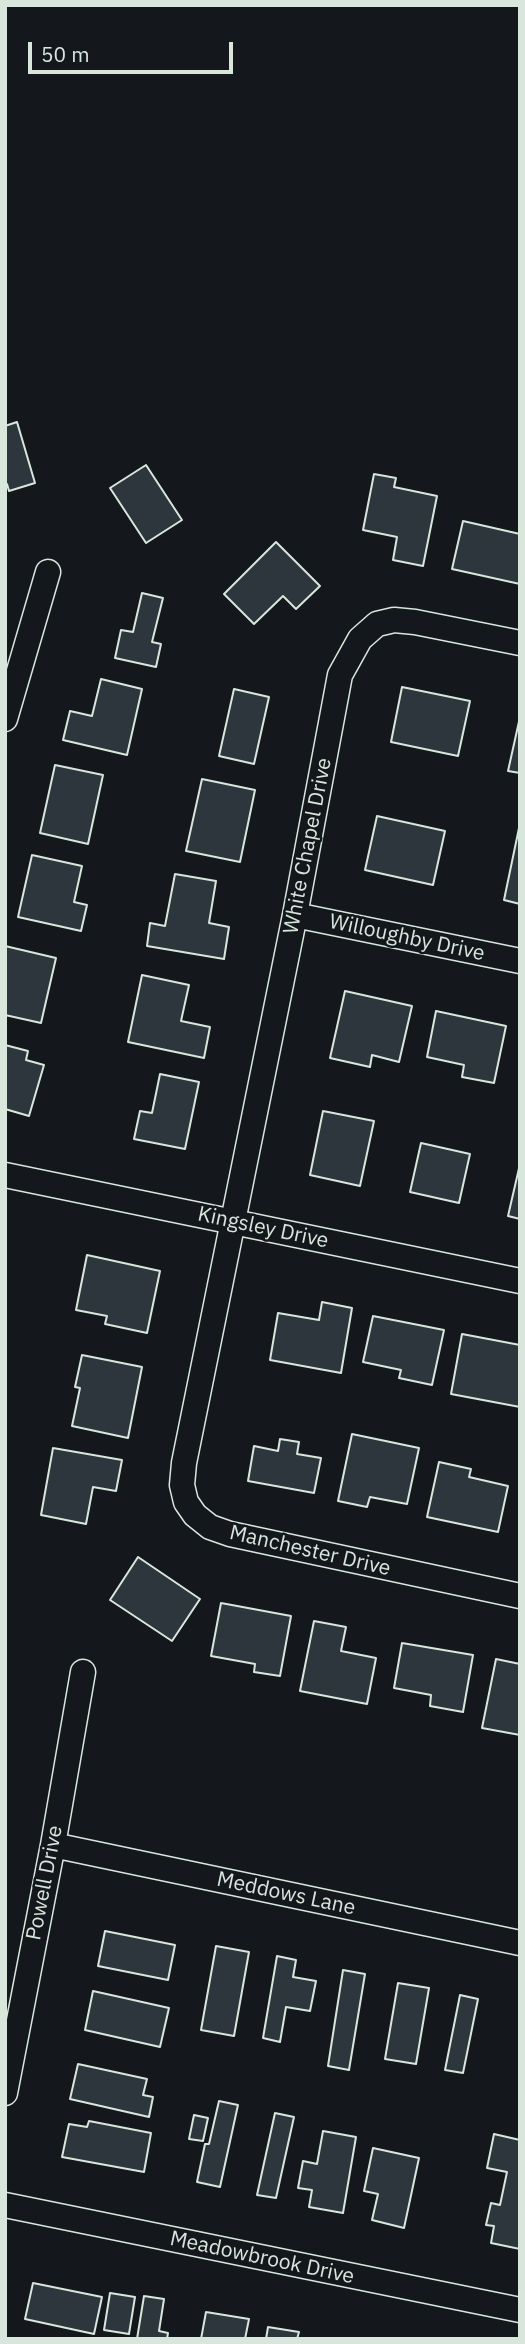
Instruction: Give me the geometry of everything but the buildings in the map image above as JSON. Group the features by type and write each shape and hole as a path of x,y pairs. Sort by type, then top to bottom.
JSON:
{"street":[{"path":"5,719 48,572"},
{"name":"White Chapel Drive","path":"234,1222 340,675 360,639 377,624 394,620 520,643"},
{"name":"Willoughby Drive","path":"295,915 520,961"},
{"name":"Kingsley Drive","path":"5,1175 520,1281"},
{"name":"Manchester Drive","path":"234,1222 184,1463 183,1485 186,1502 195,1515 210,1527 238,1536 520,1596"},
{"name":"Powell Drive","path":"5,2093 13,2014 53,1845 83,1672"},
{"name":"Meddows Lane","path":"53,1845 520,1943"},
{"name":"Meadowbrook Drive","path":"5,2205 520,2310"}]}
